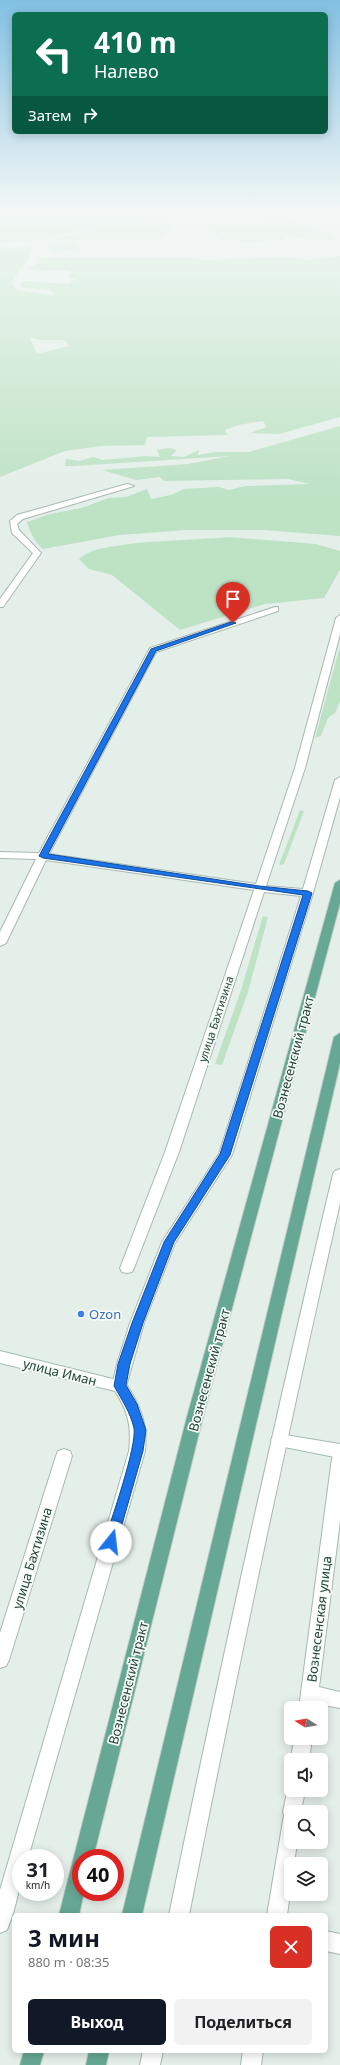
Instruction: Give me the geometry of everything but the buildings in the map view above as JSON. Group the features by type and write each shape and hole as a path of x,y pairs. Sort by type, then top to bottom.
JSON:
{"main road":[{"name":"Вознесенский тракт","path":"85,1849 196,1417 340,883"},
{"path":"132,1913 340,1037"},
{"path":"69,1913 72,1900"},
{"path":"30,2065 33,2053"},
{"path":"96,2065 99,2053"}],"street":[{"path":"0,605 37,553 15,531 13,523 20,517 130,486"},
{"path":"0,943 43,856 153,650 275,609"},
{"name":"улица Бахтизина","path":"127,1268 172,1152 300,768 340,618"},
{"path":"0,1923 137,1451 140,1430 132,1404 120,1386 124,1364 137,1323 169,1242 225,1155 308,893 340,780"},
{"path":"0,855 43,856 259,888 308,893"},
{"path":"179,1913 214,1742 279,1440 340,1174"},
{"name":"улица Иман","path":"0,1357 77,1377 120,1386"},
{"path":"279,1440 340,1450"},
{"name":"улица Бахтизина","path":"0,1660 64,1456"},
{"name":"Вознесенская улица","path":"309,1701 340,1458"},
{"path":"309,1701 340,1700"},
{"path":"277,1913 287,1849"},
{"path":"328,1941 340,1944"},
{"path":"150,2065 152,2053"},
{"path":"251,2065 253,2053"}],"green space":[{"path":"0,307 340,307 340,417 279,434 250,433 267,427 263,421 238,425 225,430 227,435 147,437 145,445 101,446 65,451 0,477","holes":["29,337 40,340 64,340 69,346 37,354"]},
{"path":"340,426 340,536 264,530 187,530 120,535 43,549 31,534 28,526 27,522 50,514 81,508 109,498 126,497 147,489 151,499 171,495 184,489 219,487 229,490 245,486 310,484 288,479 164,481 160,477 136,480 102,470 188,464 230,456 74,466 65,466 66,459 80,461 93,457 103,460 146,456 160,457 157,450 169,448 177,450 171,456 184,457 199,450 198,455 216,452 249,452"},
{"path":"229,537 316,544 340,551 340,570 324,598 265,604 180,630 112,575 89,569 79,559 95,550 127,544"},
{"path":"340,646 340,701 335,713 328,718 321,736 315,738"},
{"path":"300,810 304,811 284,864 279,865"},
{"path":"263,916 268,917 248,992 222,1065 215,1064 241,990"}],"place":[{"name":"Ozon","path":"81,1314"}],"route":[{"path":"111,1542 137,1451 140,1430 132,1404 120,1386 124,1364 137,1323 169,1242 225,1155 308,893 259,888 43,856 153,650 233,623"}]}
